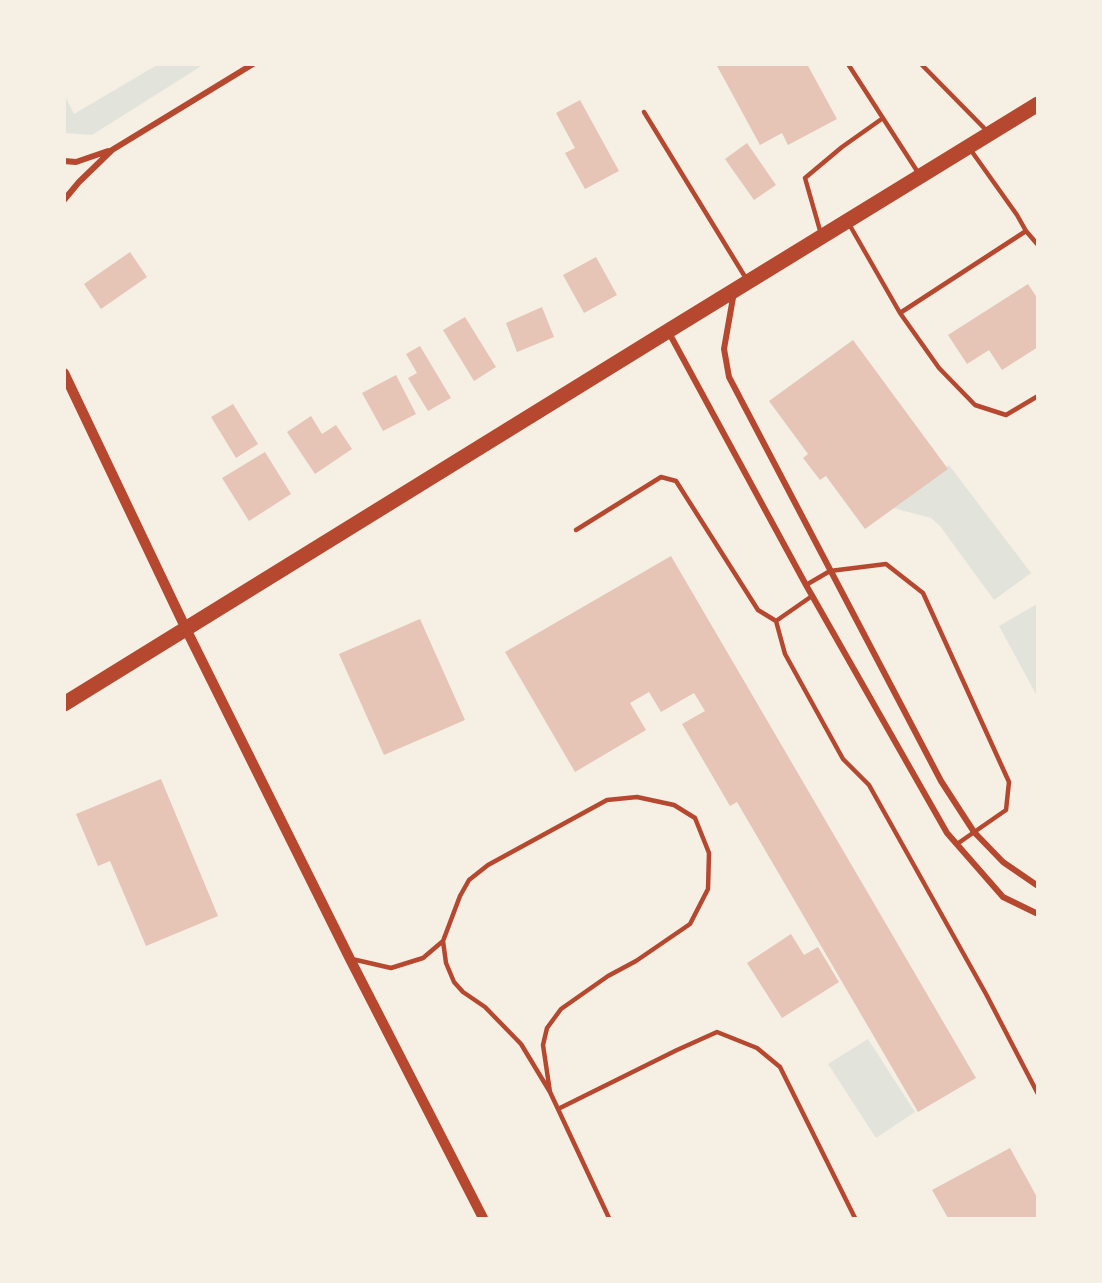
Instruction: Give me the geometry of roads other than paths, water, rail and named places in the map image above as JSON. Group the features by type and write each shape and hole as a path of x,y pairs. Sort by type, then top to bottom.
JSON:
{"main road":[{"path":"64,704 1038,104"}],"street":[{"path":"64,200 112,150 253,64"},
{"path":"64,161 76,162 112,150"},
{"path":"734,290 724,348 729,377 940,781 974,832 1003,862 1038,886"},
{"path":"668,331 812,596 947,833 1003,897 1038,914"},
{"path":"64,373 186,629 350,959 483,1218"}],"lane":[{"path":"848,64 921,177"},
{"path":"921,64 990,134"},
{"path":"644,112 748,282"},
{"path":"822,237 805,178 842,147 883,118"},
{"path":"969,147 1038,245"},
{"path":"847,221 900,313 939,368 975,405 1006,415 1038,396"},
{"path":"900,313 1026,231"},
{"path":"576,530 661,477 676,481 758,610 776,621 785,654 832,740 843,759 869,785 986,994 1038,1094"},
{"path":"806,585 830,571 886,564 923,593 1009,782 1006,810 957,844"},
{"path":"776,621 812,596"},
{"path":"550,1092 543,1045 547,1028 561,1009 690,924 708,889 709,853 696,818 674,806 637,797 607,800 488,865 469,880 460,896 443,941 446,963 454,982 463,992 485,1007 521,1044 550,1092 609,1218"},
{"path":"350,959 391,968 423,958 443,941"},
{"path":"558,1108 717,1032 758,1048 780,1067 855,1218"}]}
